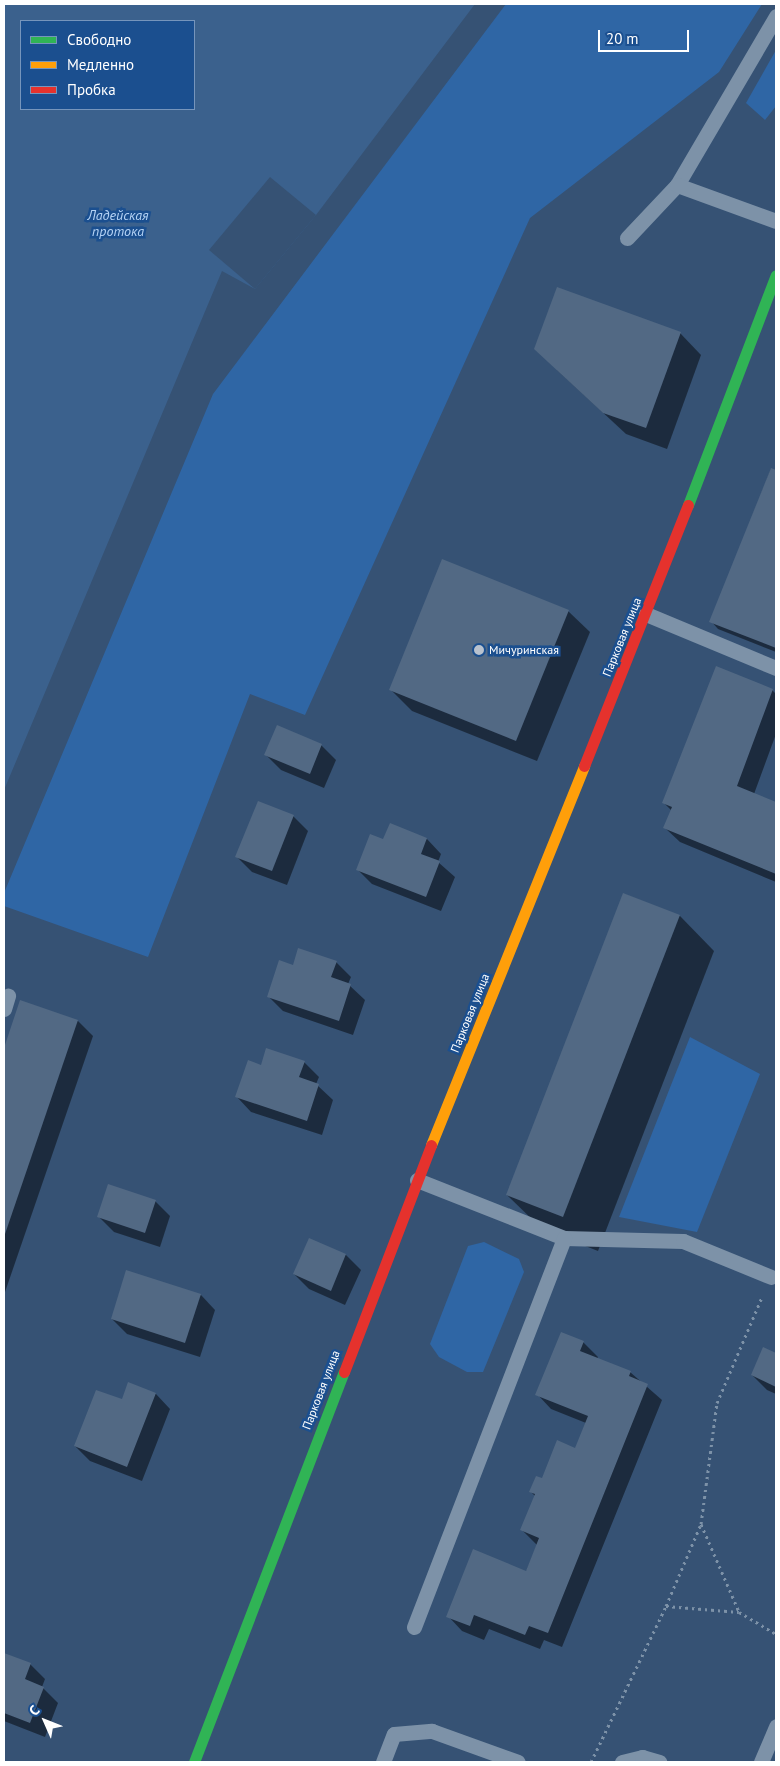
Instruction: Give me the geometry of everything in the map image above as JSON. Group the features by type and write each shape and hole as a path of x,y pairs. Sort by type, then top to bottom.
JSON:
{"street":[{"name":"Парковая улица","path":"194,1762 417,1180 770,308 776,275"}],"lane":[{"path":"627,238 677,185 776,16"},
{"path":"677,185 776,220"},
{"path":"646,614 776,668"},
{"path":"417,1180 564,1238 683,1240 774,1273"},
{"path":"414,1627 564,1238"},
{"path":"761,1762 776,1726"},
{"path":"383,1762 394,1734 432,1731 518,1762"},
{"path":"622,1762 642,1757 659,1762"}],"path":[{"path":"591,1762 666,1606 701,1524 718,1403 774,1273"},
{"path":"701,1524 739,1612"},
{"path":"666,1606 739,1612 776,1634"}],"shaded area":[{"path":"506,4 762,4 719,72 530,218 305,715 250,694 148,957 4,906 4,893 213,394"},
{"path":"776,50 776,106 765,120 746,103"},
{"path":"690,1037 760,1074 697,1232 619,1217"},
{"path":"484,1242 519,1259 524,1272 483,1372 467,1372 439,1357 430,1344 468,1246"}],"water":[{"name":"Ладейская протока","path":"4,4 475,4 316,215 255,289 222,271 4,790"}],"pier":[{"path":"270,177 316,215 255,289 209,250"}],"building":[{"path":"557,287 681,332 646,428 603,413 534,349"},
{"path":"771,468 776,470 776,648 709,622"},
{"name":"Мичуринская","path":"442,559 569,610 516,741 389,690"},
{"path":"716,666 773,689 737,786 776,802 776,874 663,828 672,807 662,803"},
{"path":"277,725 322,744 310,774 264,755"},
{"path":"258,801 294,815 272,871 235,857"},
{"path":"390,823 427,838 421,854 440,861 426,897 356,870 370,834 383,839"},
{"path":"623,893 680,915 563,1217 506,1195"},
{"path":"298,948 337,961 331,977 351,984 339,1021 267,997 279,960 293,965"},
{"path":"20,1000 78,1020 4,1237 4,1048"},
{"path":"266,1048 305,1061 299,1077 319,1084 307,1121 235,1097 248,1060 261,1065"},
{"path":"108,1184 156,1200 145,1233 97,1217"},
{"path":"309,1238 346,1254 331,1291 293,1274"},
{"path":"126,1270 201,1294 185,1343 111,1319"},
{"path":"561,1332 584,1341 580,1351 631,1371 629,1376 648,1384 548,1633 529,1626 525,1635 474,1615 470,1626 446,1617 473,1549 526,1571 539,1538 520,1530 535,1494 529,1492 536,1476 542,1478 557,1440 575,1448 588,1416 535,1395"},
{"path":"763,1347 776,1353 776,1387 751,1375"},
{"path":"128,1382 156,1393 127,1467 74,1446 96,1390 122,1399"},
{"path":"4,1653 31,1663 25,1679 44,1687 30,1723 4,1713"}],"traffic: fast":[{"path":"688,505 776,275"},
{"path":"194,1762 344,1372"}],"traffic: slow":[{"path":"431,1145 584,766"}],"traffic: jam":[{"path":"584,766 688,505"},
{"path":"344,1372 431,1145"}],"place":[{"name":"Мичуринская","path":"479,650"}]}
